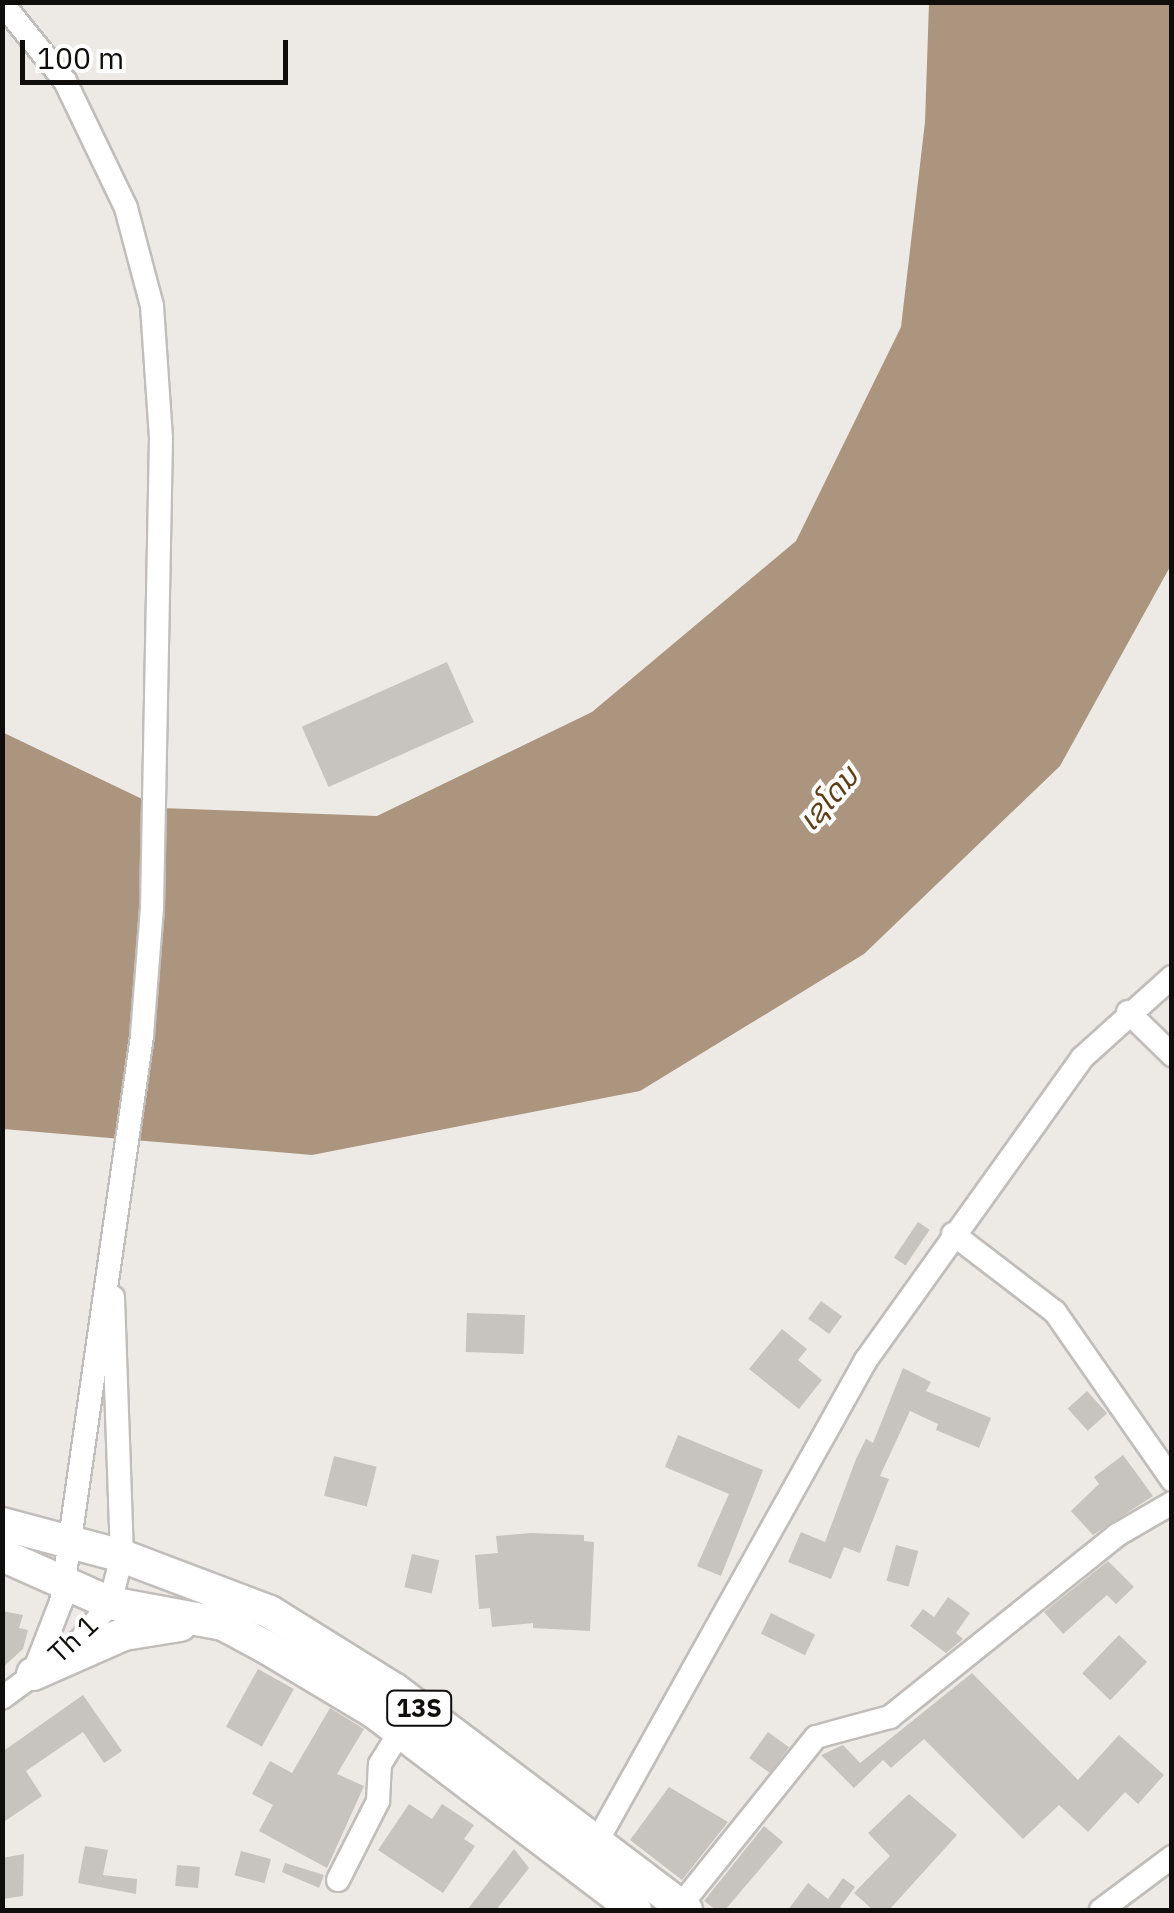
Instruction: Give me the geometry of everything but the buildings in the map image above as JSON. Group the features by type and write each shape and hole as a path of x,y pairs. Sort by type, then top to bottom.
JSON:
{"highway":[{"name":"13S","path":"2,1524 122,1556 270,1612 395,1690 589,1854 636,1910"},
{"name":"13S","path":"2,1555 61,1586 110,1603 224,1624 401,1731 589,1854 683,1908"},
{"path":"34,1674 124,1634 224,1624"}],"street":[{"path":"2,3 65,81 107,162 141,255 157,360 160,522 152,908 142,1036 112,1228 122,1556 110,1603"},
{"path":"589,1854 812,1450 953,1234 1082,1058 1128,1012 1172,977"},
{"path":"1128,1012 1172,1055"},
{"name":"Th 1","path":"34,1674 54,1631 112,1228"},
{"path":"953,1234 1055,1312 1172,1480"},
{"path":"683,1908 816,1736 890,1717 1117,1535 1172,1503"},
{"name":"Th 1","path":"2,1698 81,1640 110,1603"},
{"path":"338,1880 378,1801 380,1764 401,1731"},
{"path":"1101,1910 1172,1856"}],"water":[{"name":"ເຊໂດນ","path":"929,3 1171,3 1171,565 1060,766 864,954 640,1091 312,1155 3,1129 2,732 161,808 377,816 592,712 796,541 901,327 925,122"}]}
